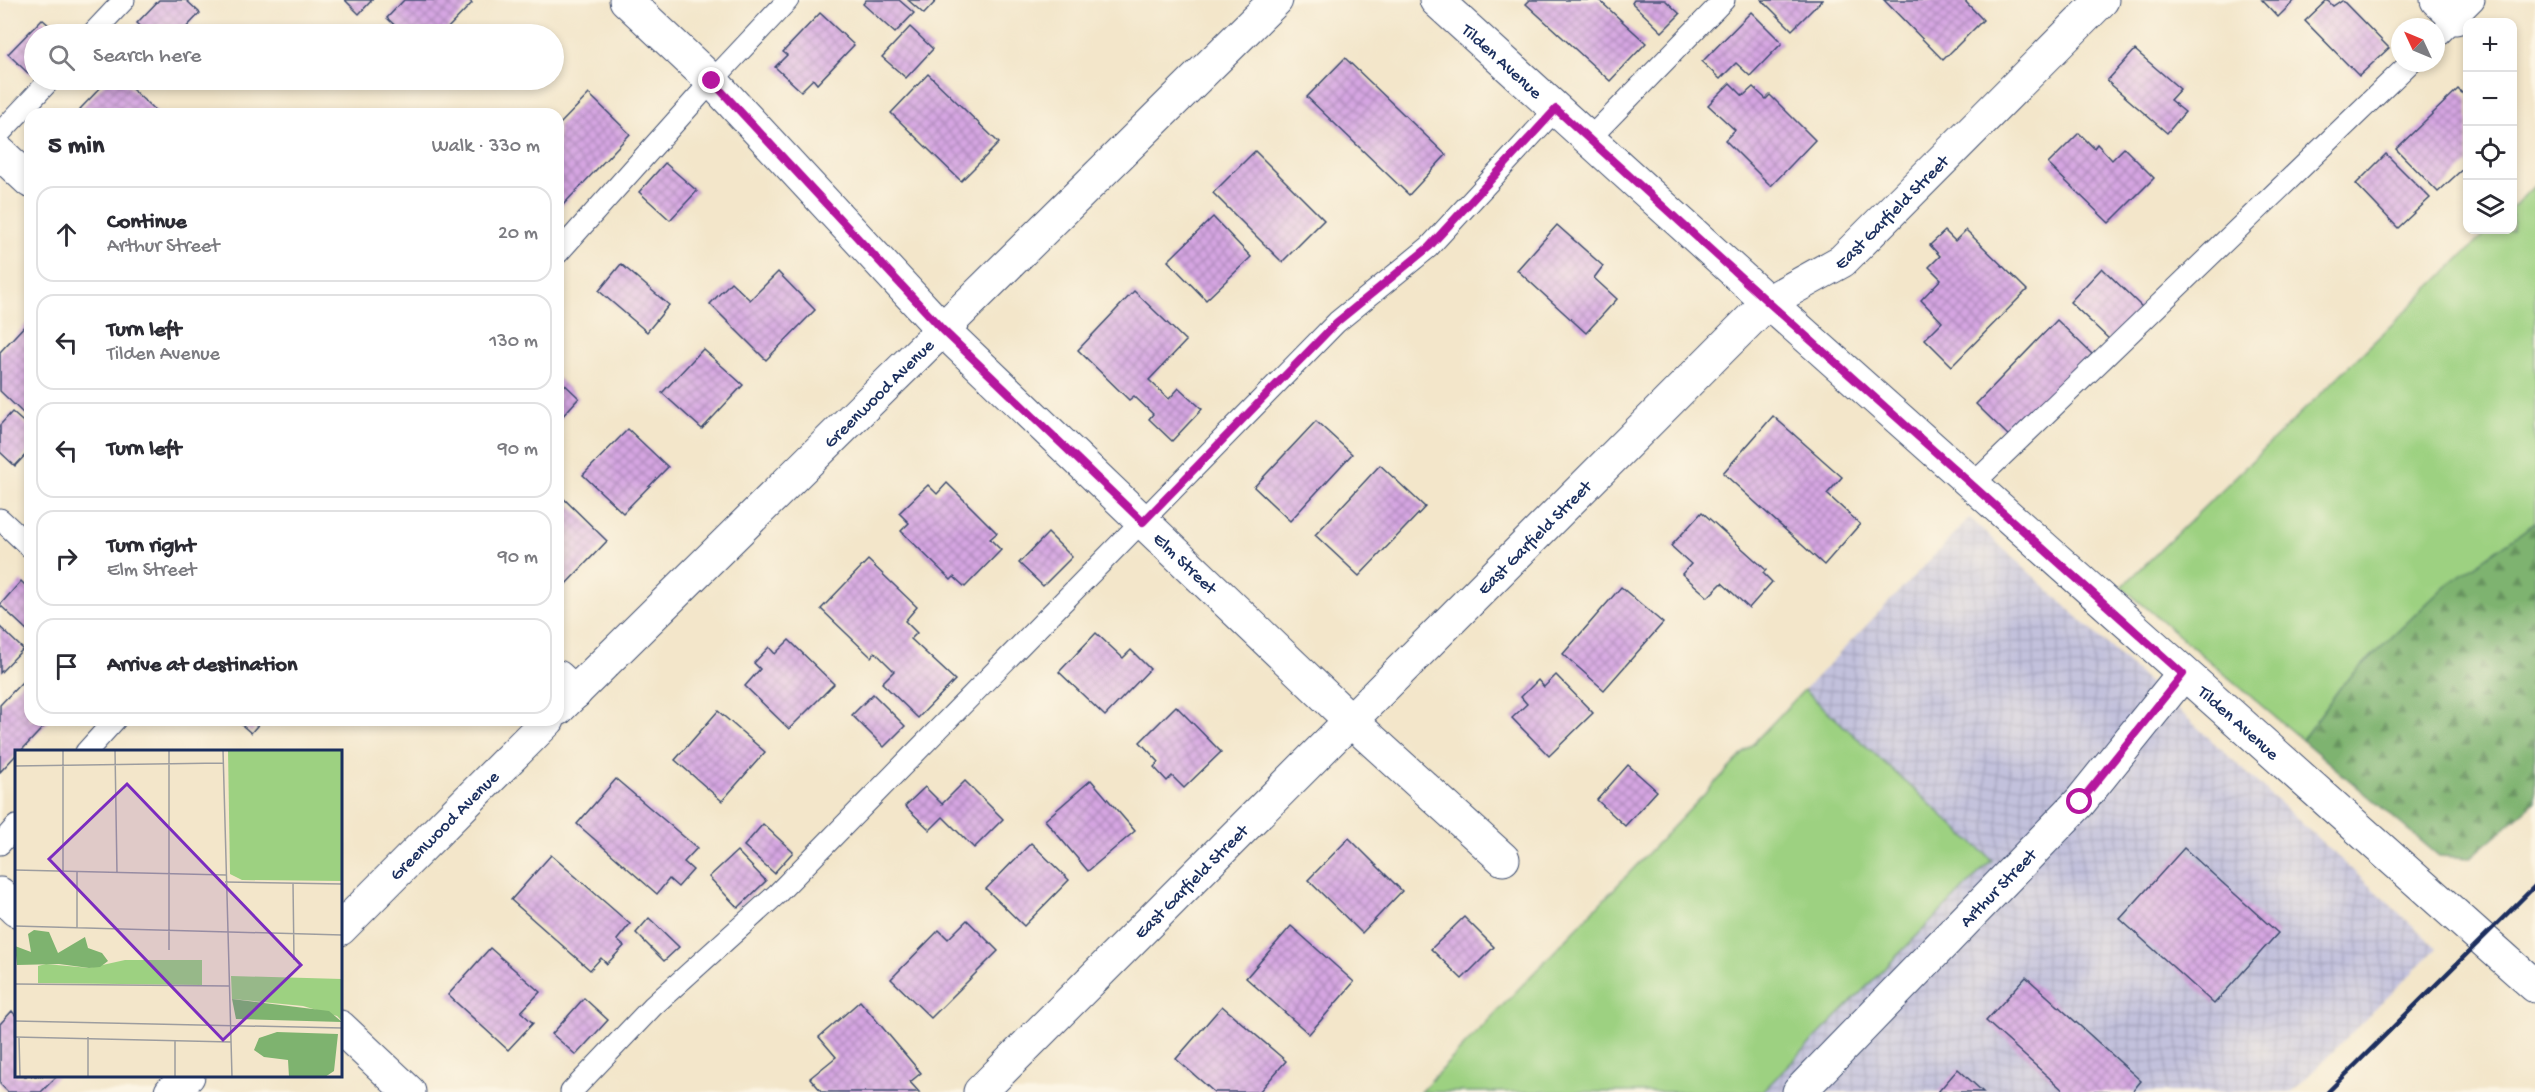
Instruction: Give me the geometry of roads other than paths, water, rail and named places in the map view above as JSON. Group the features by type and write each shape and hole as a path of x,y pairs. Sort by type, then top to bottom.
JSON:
{"street":[{"name":"Elm Street","path":"626,0 712,81 943,330 1350,720 1503,859"},
{"name":"Greenwood Avenue","path":"564,693 943,330 1276,0"},
{"name":"Tilden Avenue","path":"1436,0 1768,302 2535,986"},
{"name":"East Garfield Street","path":"980,1092 1768,302 1842,261 2102,0"},
{"path":"0,153 24,175"},
{"name":"Arthur Street","path":"1799,1092 2080,802 2183,674"},
{"name":"Greenwood Avenue","path":"342,927 542,726"},
{"path":"0,894 15,909"},
{"path":"342,1029 409,1092"},
{"path":"171,1092 187,1077"}],"lane":[{"path":"101,24 124,0"},
{"path":"564,246 788,0"},
{"path":"1589,139 1724,0"},
{"path":"1972,485 2401,72"},
{"path":"0,133 41,90"},
{"path":"571,1092 653,1006 777,894 1337,322 1429,247 1556,109"},
{"path":"0,519 24,542"},
{"path":"88,750 110,726"},
{"path":"0,844 15,827"}],"railway":[{"path":"2328,1092 2535,886"}]}
